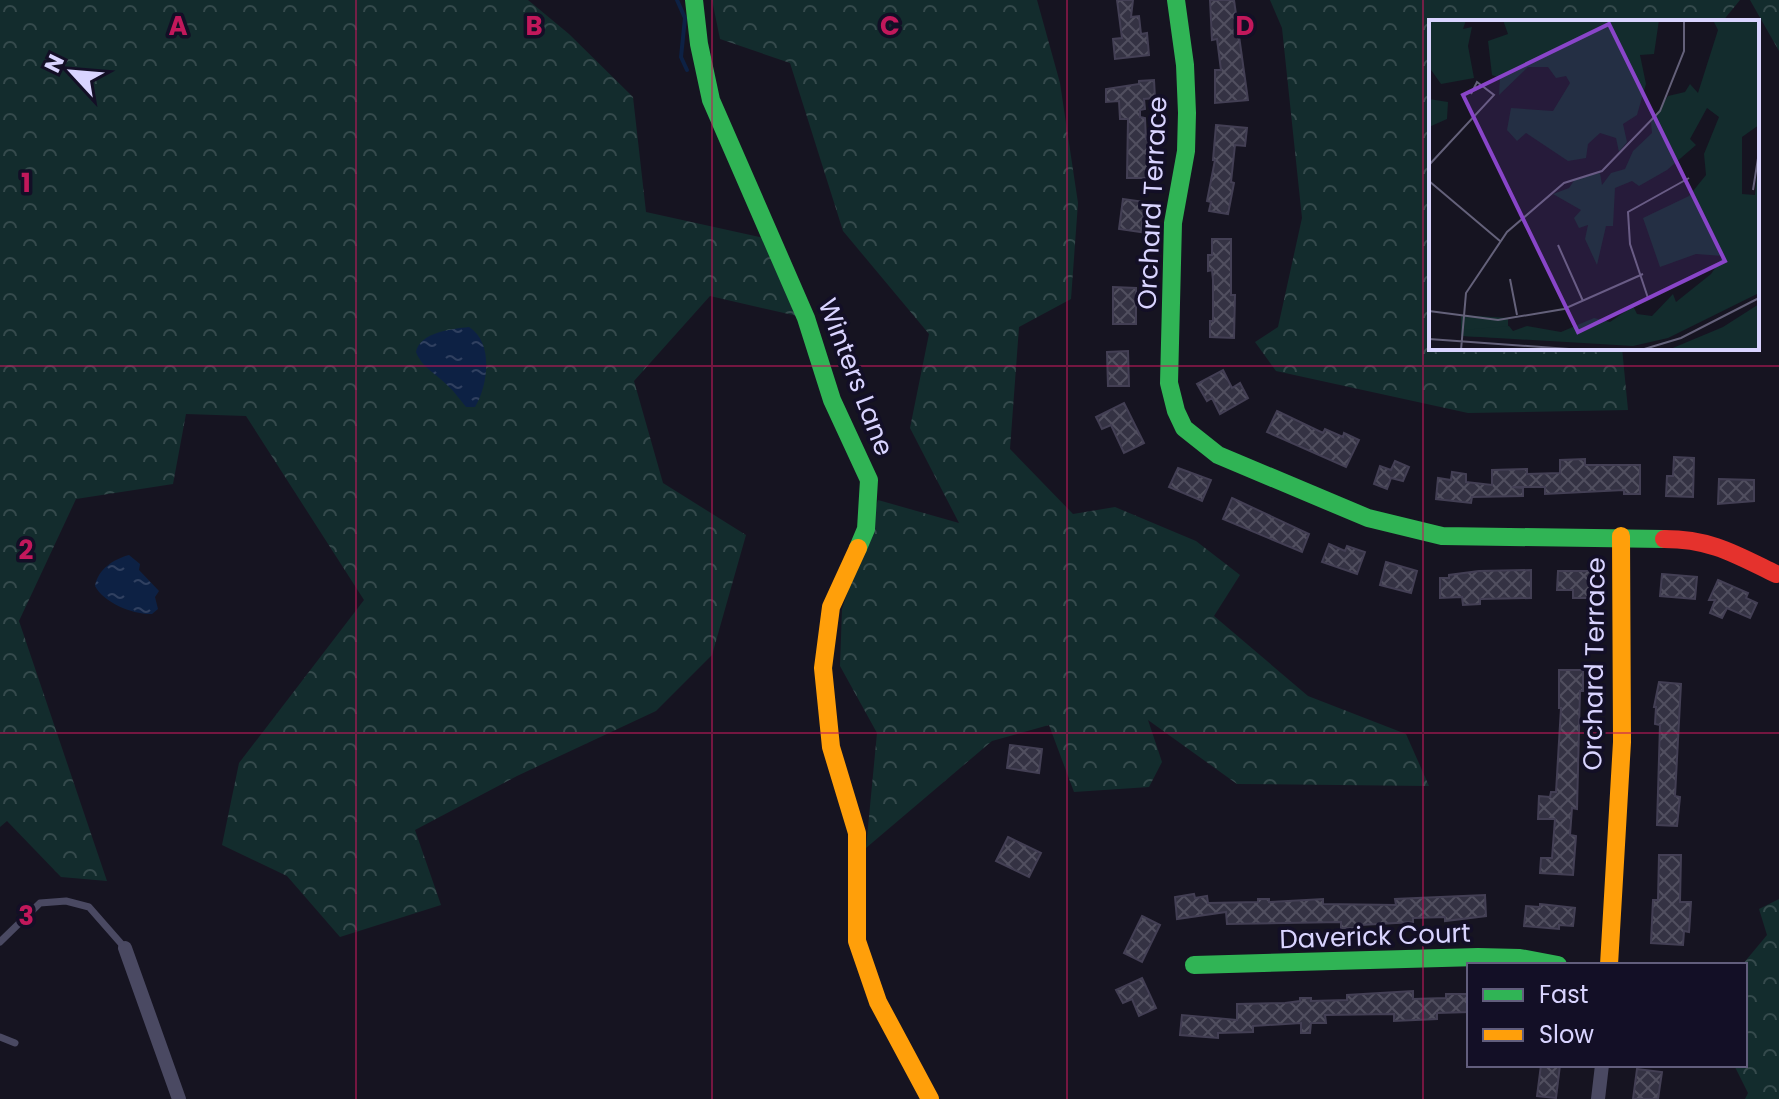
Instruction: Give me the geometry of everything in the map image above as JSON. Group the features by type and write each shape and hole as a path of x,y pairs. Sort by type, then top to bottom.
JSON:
{"street":[{"name":"Winters Lane","path":"694,0 699,44 711,100 806,318 832,400 869,480 866,529 831,607 823,668 825,699 831,747 857,833 857,941 878,1002 930,1099"},
{"name":"Orchard Terrace","path":"1176,0 1185,65 1187,126 1186,151 1173,223 1169,383 1184,428 1218,455 1393,527 1442,536 1621,536 1622,742 1609,963"},
{"path":"1621,536 1703,541 1776,574"},
{"path":"125,948 179,1099"},
{"name":"Daverick Court","path":"1194,965 1293,965 1457,958 1526,959 1547,963"},
{"path":"1598,1099 1602,1067"}],"lane":[{"path":"0,942 40,903 66,901 89,907 125,948"},
{"path":"0,1037 15,1043"}],"green space":[{"path":"0,0 528,0 569,34 633,97 646,212 773,240 806,318 710,296 634,381 663,483 746,535 712,655 656,711 517,776 415,830 441,905 340,937 287,876 222,845 239,763 364,600 246,416 186,414 173,484 76,499 19,621 107,881 61,877 7,821 0,827"},
{"path":"712,0 1037,0 1060,83 1078,203 1071,299 1019,327 1010,449 1073,514 1115,507 1196,541 1240,575 1214,616 1308,696 1406,734 1429,786 1237,784 1148,720 1162,762 1149,787 1074,792 1049,725 992,741 866,848 877,733 840,666 842,609 878,500 959,523 910,428 929,334 843,231 790,63 720,39"},
{"path":"1270,0 1740,0 1724,20 1429,20 1429,350 1622,350 1628,410 1468,413 1276,371 1255,342 1278,327 1302,218 1282,28"},
{"path":"1750,0 1779,0 1779,51"},
{"path":"1779,899 1779,1099 1745,1099 1748,1093 1735,1067 1747,1067 1747,963 1744,963 1767,935 1759,909"}],"water":[{"path":"469,327 482,343 486,365 483,388 475,407 466,407 416,352 430,336"},
{"path":"129,555 140,564 139,570 159,591 155,597 158,609 152,614 120,607 105,598 95,586 99,575 108,566"}],"building":[{"path":"1117,0 1133,0 1131,17 1139,16 1141,34 1147,33 1149,55 1115,59 1113,39 1122,38"},
{"path":"1210,0 1234,0 1248,100 1215,103 1215,70 1221,70 1217,39 1212,40"},
{"path":"1154,80 1155,98 1144,99 1145,109 1140,110 1140,117 1145,118 1146,139 1150,139 1149,178 1127,178 1128,119 1120,119 1119,101 1106,102 1106,89"},
{"path":"1216,125 1247,128 1245,146 1235,145 1231,182 1234,183 1228,214 1209,211 1211,202 1207,201 1215,160"},
{"path":"1123,199 1145,202 1141,232 1119,229"},
{"path":"1212,239 1231,239 1234,338 1210,337 1213,280 1212,270 1208,271 1208,255 1212,255"},
{"path":"1113,287 1136,288 1136,324 1113,324"},
{"path":"1128,351 1129,386 1108,386 1107,352"},
{"path":"1223,370 1232,388 1240,383 1248,398 1220,414 1212,398 1207,401 1197,384"},
{"path":"1124,403 1144,443 1124,453 1111,425 1102,429 1096,417"},
{"path":"1277,411 1323,433 1325,429 1359,440 1346,467 1267,432"},
{"path":"1674,457 1694,458 1693,497 1666,496 1667,476 1673,476"},
{"path":"1585,459 1585,465 1640,465 1640,494 1624,494 1624,490 1545,494 1545,487 1512,487 1523,488 1523,496 1472,497 1471,503 1436,499 1438,478 1451,480 1452,472 1466,474 1466,482 1492,485 1492,470 1527,469 1527,474 1560,473 1560,460"},
{"path":"1395,461 1409,467 1403,481 1391,478 1387,489 1374,484 1380,466 1391,470"},
{"path":"1178,468 1211,480 1202,501 1169,487"},
{"path":"1719,479 1754,480 1754,501 1718,504"},
{"path":"1232,498 1309,534 1302,552 1223,519"},
{"path":"1329,544 1345,551 1347,546 1365,552 1357,574 1322,562"},
{"path":"1386,562 1417,571 1411,593 1380,585"},
{"path":"1531,570 1531,598 1480,599 1480,604 1463,605 1462,597 1440,598 1440,578 1449,578 1449,575"},
{"path":"1558,571 1594,571 1591,598 1573,598 1573,590 1557,590"},
{"path":"1662,574 1697,577 1695,599 1660,596"},
{"path":"1718,580 1748,593 1746,598 1757,603 1750,618 1727,608 1722,618 1710,613 1715,600 1709,600"},
{"path":"1559,670 1583,670 1577,809 1572,808 1570,835 1576,836 1573,875 1540,873 1541,858 1552,858 1555,819 1538,819 1539,796 1550,797 1551,792 1556,792 1561,708"},
{"path":"1659,682 1681,684 1675,796 1680,797 1677,826 1657,825 1660,725 1655,724 1654,707"},
{"path":"1010,745 1042,749 1039,773 1007,768"},
{"path":"1008,837 1041,853 1029,877 996,861"},
{"path":"1659,855 1681,855 1680,902 1691,902 1689,932 1684,931 1683,945 1651,943 1653,900 1658,900"},
{"path":"1194,894 1195,898 1207,896 1208,903 1323,899 1323,904 1396,905 1395,899 1485,895 1486,916 1445,921 1445,917 1413,918 1413,922 1361,925 1361,928 1341,928 1341,922 1227,924 1226,912 1177,919 1175,897"},
{"path":"1540,904 1575,908 1573,926 1559,925 1559,929 1524,926 1526,906 1540,907"},
{"path":"1142,916 1160,925 1142,962 1124,953"},
{"path":"1142,978 1156,1008 1139,1016 1132,999 1123,1003 1116,990"},
{"path":"1413,991 1413,999 1467,994 1467,1012 1437,1013 1437,1019 1394,1021 1394,1014 1325,1015 1326,1023 1311,1023 1310,1033 1301,1033 1301,1023 1253,1026 1253,1032 1218,1033 1218,1038 1180,1035 1182,1015 1237,1020 1237,1004 1285,1003 1300,1001 1300,998 1311,998 1311,1001 1347,1000 1347,995"},
{"path":"1541,1067 1560,1067 1556,1098 1537,1096"},
{"path":"1637,1069 1662,1072 1658,1099 1633,1099"}],"waterway":[{"path":"677,0 685,18 681,57 687,70"}],"traffic: fast":[{"path":"694,0 699,44 711,100 806,318 832,400 869,480 866,529 858,548"},
{"path":"1176,0 1185,65 1187,113 1186,151 1173,223 1169,383 1184,428 1218,455 1368,518 1442,536 1664,539"},
{"path":"1194,965 1478,957 1520,958 1547,963"}],"traffic: slow":[{"path":"1609,963 1622,742 1621,536"},
{"path":"858,548 831,607 823,668 831,747 857,833 857,941 878,1002 930,1099"}],"traffic: jam":[{"path":"1664,539 1709,545 1776,574"}]}
